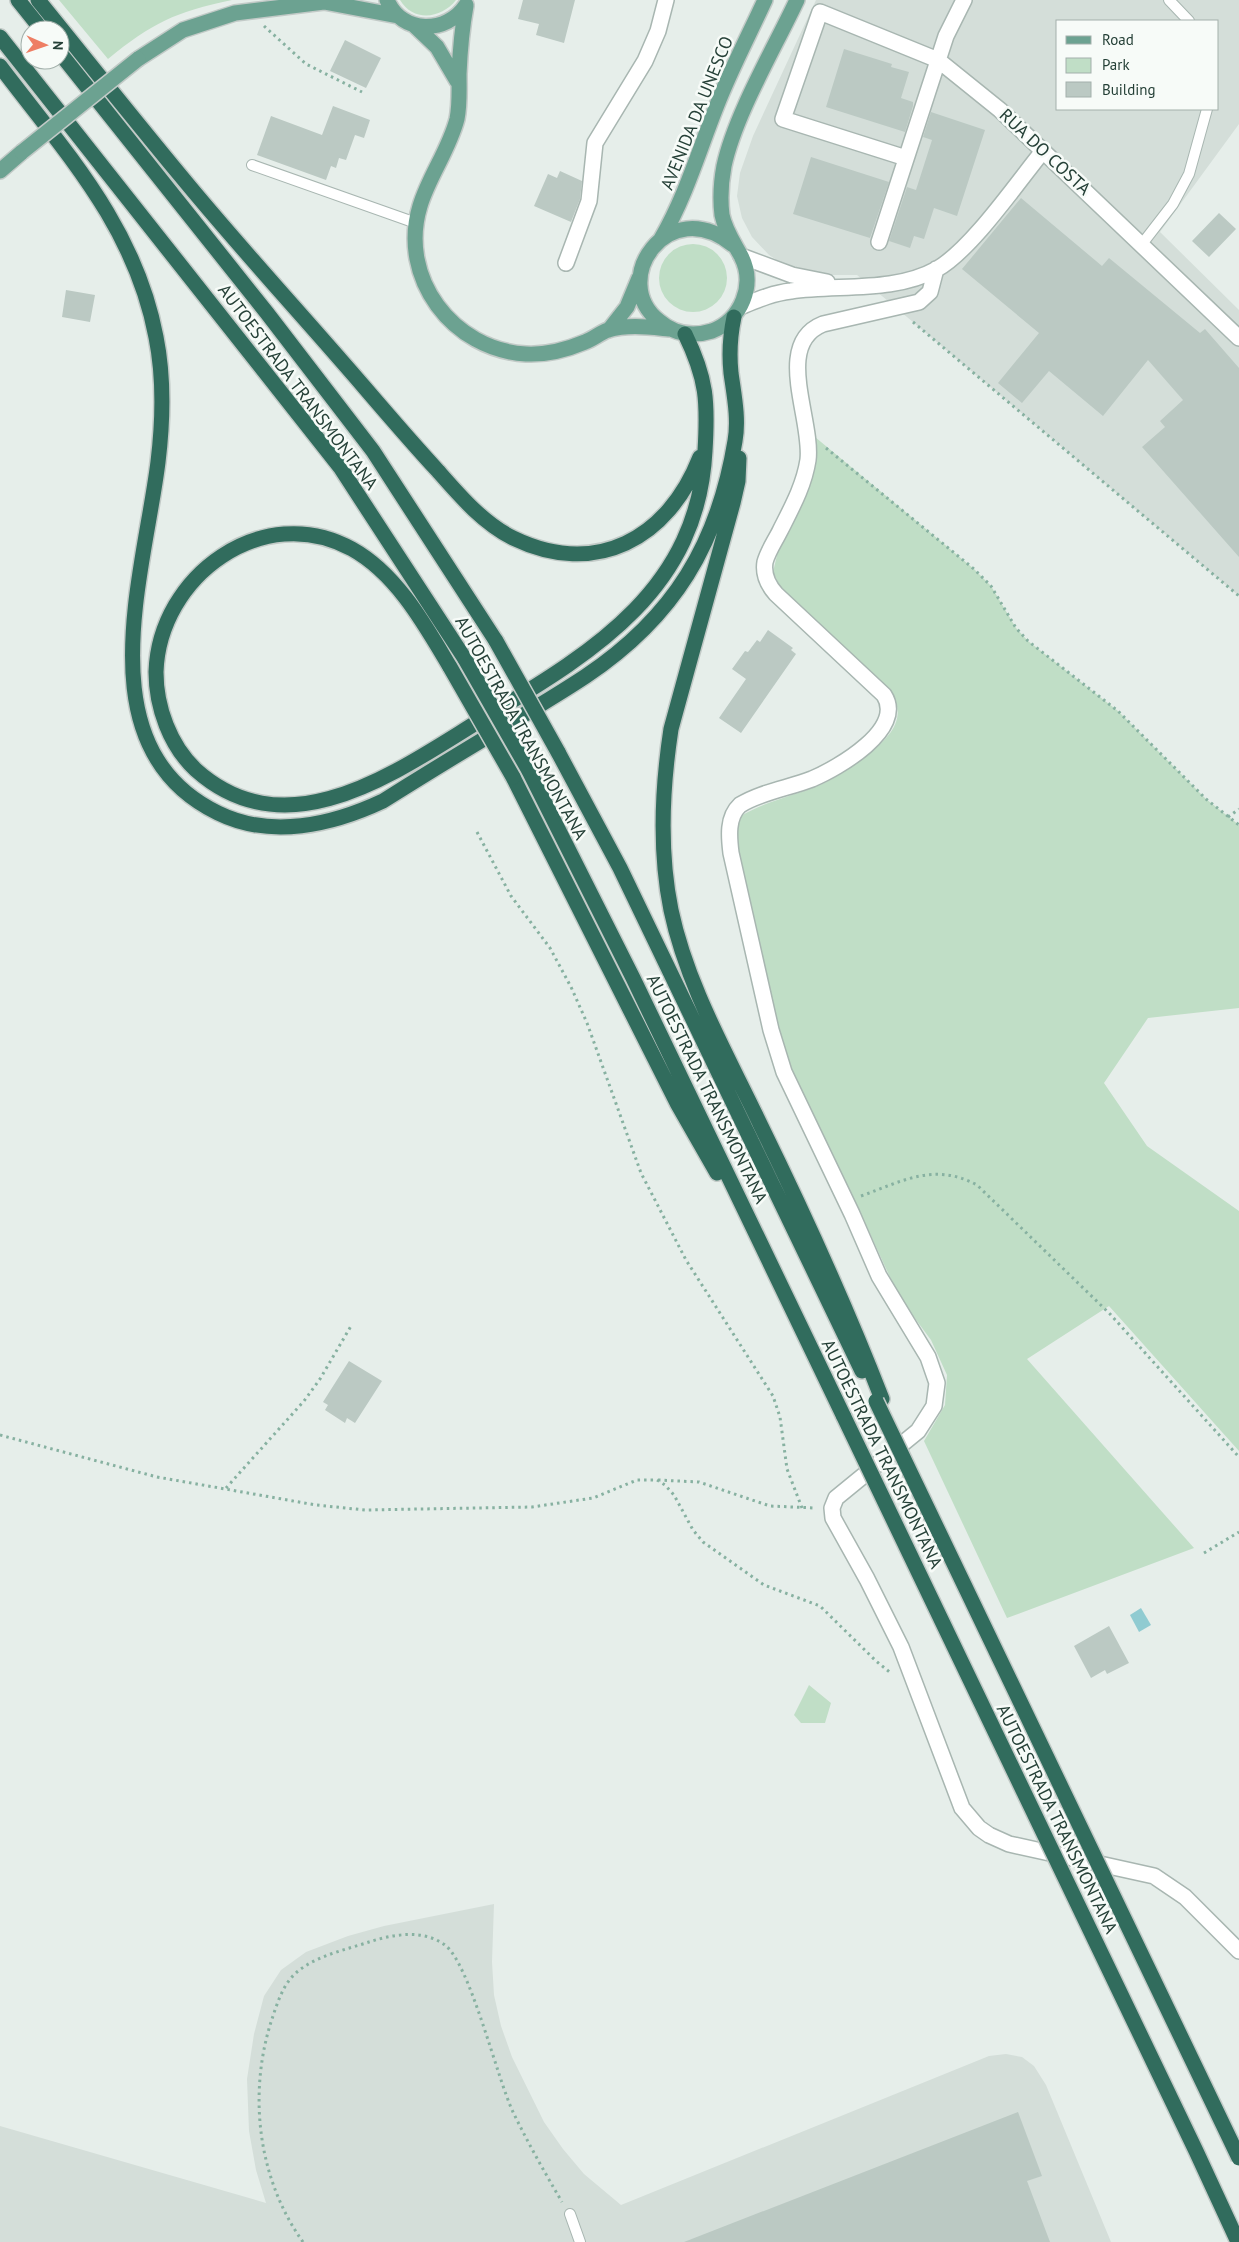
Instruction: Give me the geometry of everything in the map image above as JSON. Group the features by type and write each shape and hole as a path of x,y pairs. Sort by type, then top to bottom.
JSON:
{"highway":[{"path":"18,0 34,20"},
{"path":"38,0 181,176 412,442 471,507 500,530 533,547 556,553 596,552 630,542 660,522 682,496 701,456 706,431"},
{"name":"AUTOESTRADA TRANSMONTANA","path":"0,37 340,467 465,659 528,769 609,930 758,1238 1238,2242"},
{"path":"0,66 103,204 127,245 144,289 156,339 161,413 158,461 136,599 133,634 133,686 141,725 157,759 180,789 209,809 241,822 279,827 317,824 350,815 383,801 586,676 639,634 670,600 694,566 717,516 736,439"},
{"name":"AUTOESTRADA TRANSMONTANA","path":"70,66 267,312 374,451 496,641 620,868 879,1400 910,1472 1239,2158"},
{"path":"737,312 730,339 739,462 736,491 674,710 668,746 663,830 668,892 682,950 704,1007 825,1259 879,1400"},
{"path":"678,332 703,377 708,414 703,484 692,521 665,573 630,615 608,636 552,677 411,762 366,786 337,797 305,804 258,801 224,789 189,762 171,736 160,704 156,673 158,653 166,623 174,605 196,575 221,556 243,545 268,537 290,535 315,536 342,544 382,570 406,599 450,667 513,777 685,1118 758,1238"}],"main road":[{"path":"388,0 398,16"},
{"name":"AVENIDA DA UNESCO","path":"661,239 676,214 689,184 718,103 765,0"},
{"path":"467,3 460,46 458,113 454,130 423,198 416,223 417,254 424,282 443,314 468,337 501,350 534,354 566,349 609,330 643,326 703,334 720,328 737,312 747,283 746,269 722,216 721,185 725,164 749,101 797,0"},
{"path":"0,171 138,59 183,30 210,20 248,12 326,1 398,16 413,25 437,46 459,85"},
{"path":"413,25 426,28 439,26 460,14 467,3"},
{"path":"609,330 627,307 641,273 644,260 661,239 674,231 690,228 714,232 737,251"},
{"path":"641,273 641,290 647,307 657,320 678,332"}],"street":[{"path":"566,263 589,202 595,143 646,62 658,31 666,0"},
{"path":"879,242 938,60 951,23 964,0"},
{"name":"RUA DO COSTA","path":"906,158 783,119 820,12 938,60 977,90 1142,244 1239,338"},
{"path":"737,312 782,292 899,281 936,269 952,258 969,241 1043,151"},
{"path":"737,251 792,275 848,286"},
{"path":"936,269 930,292 926,298 897,308 832,321 815,327 802,341 796,360 807,427 809,452 804,475 795,501 768,556 766,576 771,588 884,695 888,703 885,725 878,734 841,763 813,779 740,805 734,814 730,837 778,1056 887,1292 931,1362 937,1390 934,1406 918,1431 834,1500 832,1508 834,1523 872,1588 916,1682 962,1808 979,1828 988,1835 1009,1844 1154,1876 1175,1888 1239,1951"}],"lane":[{"path":"1169,0 1188,20"},
{"path":"1142,244 1173,204 1189,174 1207,110"},
{"path":"252,165 416,223"},
{"path":"570,2214 580,2242"}],"path":[{"path":"248,12 306,64 362,92"},
{"path":"897,308 1239,596"},
{"path":"807,427 831,452 974,569 991,586 1016,628 1028,641 1118,712 1206,799 1239,825"},
{"path":"1228,817 1239,809"},
{"path":"477,832 511,896 550,948 571,987 587,1023 641,1173 686,1260 773,1396 780,1416 787,1470 802,1508"},
{"path":"846,1201 928,1174 952,1175 977,1186 1114,1318 1239,1457"},
{"path":"226,1488 304,1401 320,1379 351,1326"},
{"path":"0,1435 144,1474 340,1508 418,1511 532,1507 593,1498 637,1480 657,1480 693,1481 763,1504 802,1508 832,1508"},
{"path":"657,1480 665,1485 674,1495 698,1536 718,1554 764,1585 820,1606 876,1661 903,1680 916,1682"},
{"path":"1204,1553 1239,1532"},
{"path":"303,2242 279,2202 268,2169 261,2129 259,2077 266,2038 278,2001 292,1977 312,1962 385,1937 406,1934 428,1936 446,1946 460,1965 513,2112 570,2214"}],"shaded area":[{"path":"816,0 1239,0 1239,124 1160,232 1239,310 1239,596 857,275 830,275 786,266 769,255 752,237 742,218 737,196 740,173 753,136"},
{"path":"494,1904 492,1962 494,1995 501,2026 512,2057 544,2122 563,2149 584,2174 621,2205 989,2056 1006,2054 1022,2057 1034,2066 1046,2085 1111,2242 0,2242 0,2126 266,2203 256,2170 249,2131 247,2079 254,2034 264,1996 281,1970 306,1952 348,1936 384,1926"}],"green space":[{"path":"59,0 232,0 195,9 165,20 138,36 108,59"},
{"path":"400,0 456,0 443,11 436,14 420,15 406,7"},
{"path":"693,244 706,247 717,254 724,265 727,278 724,291 717,302 706,309 693,312 680,309 669,302 662,291 659,278 662,265 669,254 680,247"},
{"path":"815,437 974,569 991,586 1016,628 1028,641 1118,711 1206,799 1239,825 1239,1008 1148,1018 1104,1083 1147,1146 1239,1211 1239,1451 1109,1306 1027,1359 1194,1548 1007,1618 924,1441 945,1405 947,1375 931,1340 899,1297 856,1203 797,1086 778,1031 741,878 737,832 741,816 760,806 820,785 840,774 884,740 892,731 898,714 892,692 783,593 773,572 779,547 805,498 811,477"},
{"path":"809,1685 831,1703 825,1723 801,1723 794,1715"}],"water":[{"path":"1141,1608 1151,1625 1139,1632 1130,1615"}],"building":[{"path":"523,0 575,0 564,43 536,35 539,24 518,19"},
{"path":"345,40 381,58 366,88 330,71"},
{"path":"844,49 892,64 891,67 909,72 901,98 913,102 913,106 905,132 826,107"},
{"path":"333,106 370,120 364,138 355,135 346,160 339,158 336,168 331,166 326,180 257,155 271,116 322,135"},
{"path":"931,112 985,130 957,216 934,208 924,239 914,236 910,248 889,241 907,187 916,190 932,140 923,137"},
{"path":"811,157 889,182 870,238 793,214"},
{"path":"560,171 582,181 580,199 571,222 534,206 548,174 557,178"},
{"path":"1021,198 1102,266 1109,258 1200,333 1205,329 1239,368 1239,557 1142,447 1165,427 1160,421 1183,400 1148,360 1103,416 1049,371 1022,403 998,383 1039,333 962,269"},
{"path":"1219,213 1236,229 1209,257 1192,241"},
{"path":"66,290 95,295 90,322 62,317"},
{"path":"768,630 793,648 791,650 796,654 741,733 719,718 746,679 732,669 745,651 748,652 757,640 760,642"},
{"path":"349,1361 382,1381 355,1423 347,1418 345,1423 325,1410 328,1405 323,1402"},
{"path":"1109,1626 1129,1663 1107,1674 1105,1670 1091,1678 1074,1646"},
{"path":"1018,2112 1042,2176 1027,2181 1050,2242 684,2242"}]}
